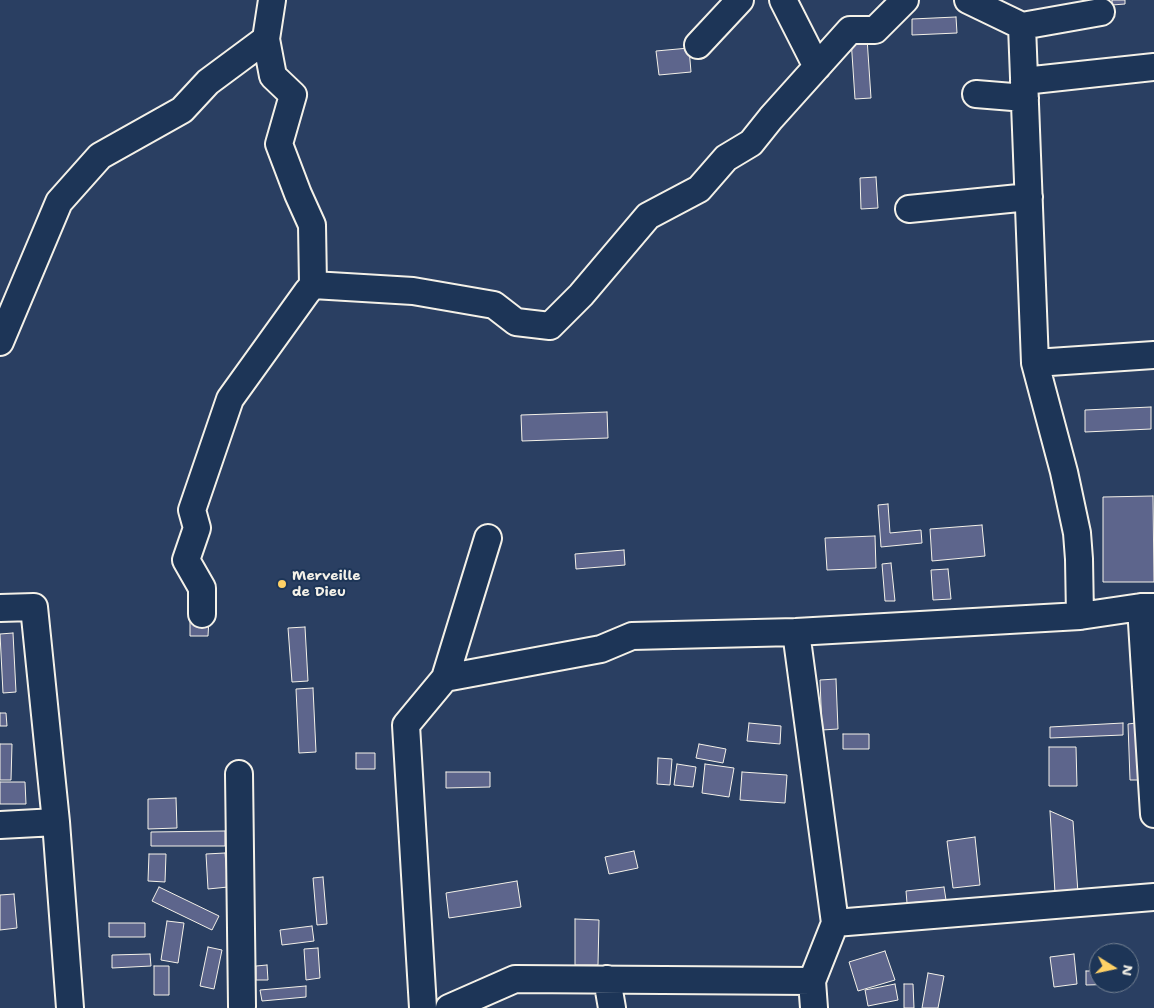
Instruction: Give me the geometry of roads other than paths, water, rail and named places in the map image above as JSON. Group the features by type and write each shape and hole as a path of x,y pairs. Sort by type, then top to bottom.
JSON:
{"street":[{"path":"202,614 202,588 186,560 196,528 192,510 230,400 313,285 312,225 279,144 294,95 274,76 266,40 272,0"},
{"path":"698,45 740,0"},
{"path":"783,0 817,67"},
{"path":"313,285 413,291 494,305 516,322 550,326 581,295 648,216 699,189 726,158 751,143 850,30 875,30 905,0"},
{"path":"968,0 1022,26 1101,12"},
{"path":"1022,26 1035,363 1064,472 1077,533 1080,616"},
{"path":"0,342 59,202 100,156 182,110 208,82 266,40"},
{"path":"976,94 1024,90 1154,67"},
{"path":"909,209 1029,197"},
{"path":"1035,363 1154,355"},
{"path":"423,1008 406,725 445,678 488,538"},
{"path":"0,608 34,607 56,822 70,1008"},
{"path":"445,678 601,649 632,636 796,632 1080,616 1147,607 1154,814"},
{"path":"796,632 835,923 812,981 814,1008"},
{"path":"239,774 246,1007"},
{"path":"0,825 56,822"},
{"path":"835,923 1154,897"},
{"path":"449,1008 515,979 812,981"},
{"path":"607,979 612,1008"}],"place":[{"name":"Merveille de Dieu","path":"282,584"}]}
